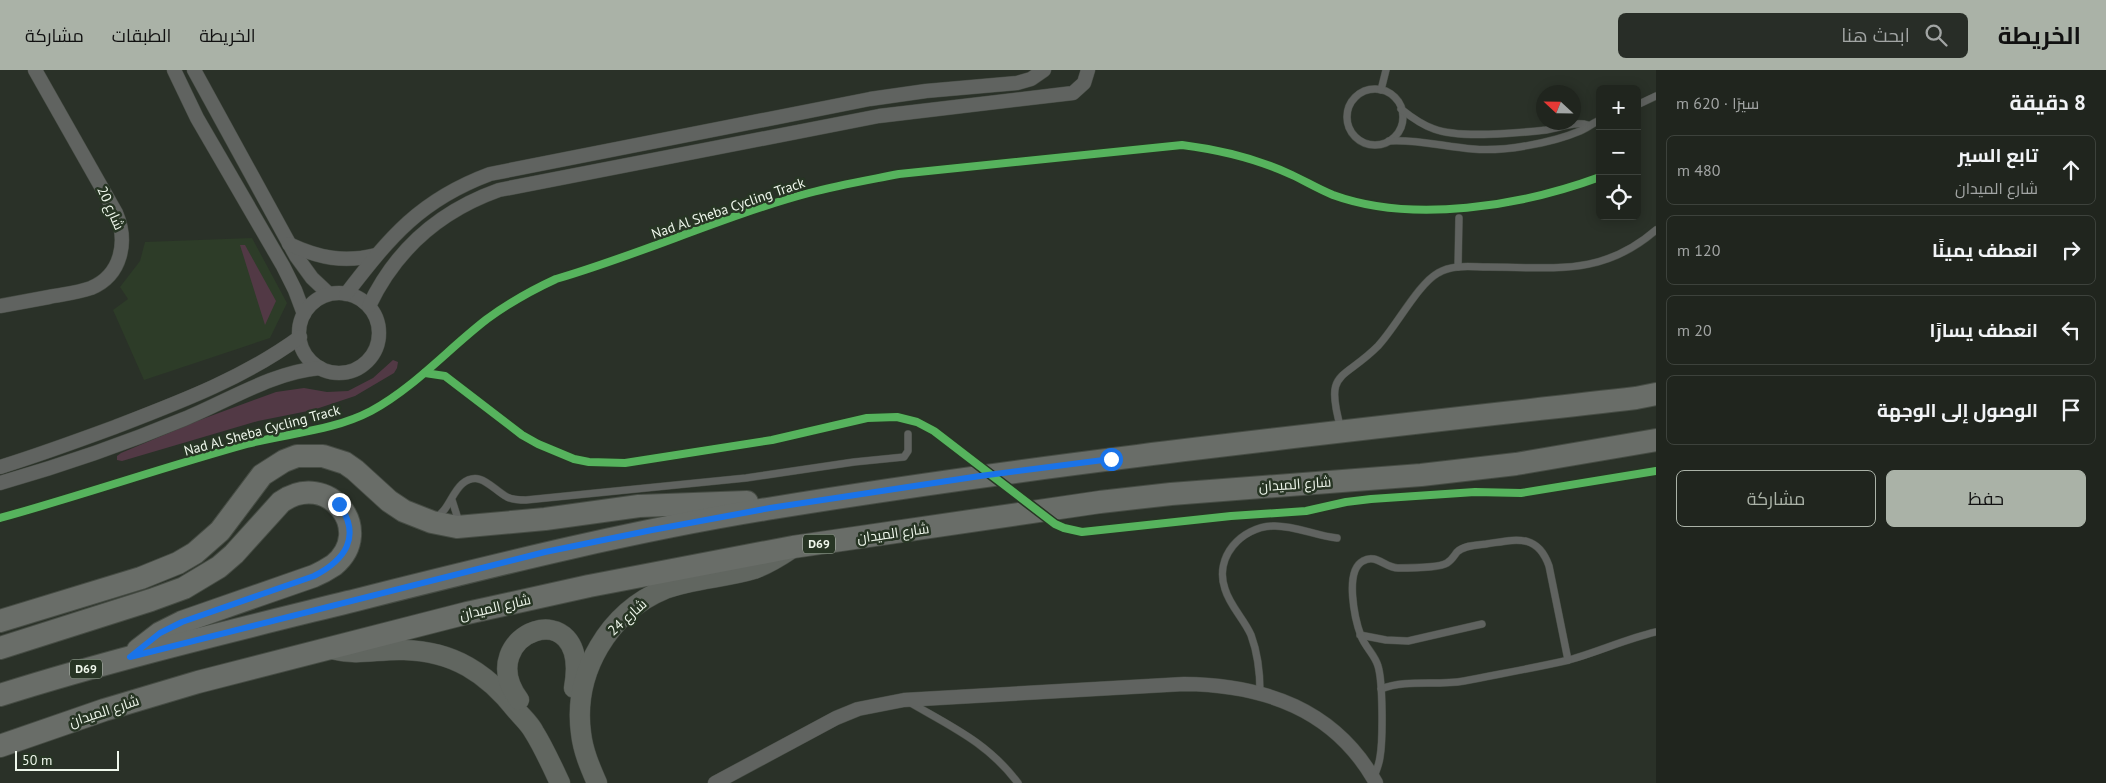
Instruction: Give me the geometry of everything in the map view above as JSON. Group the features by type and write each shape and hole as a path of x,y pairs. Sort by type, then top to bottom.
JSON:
{"main road":[{"name":"D69","path":"0,695 73,672 130,657 545,552 770,508 1036,468 1656,394"},
{"name":"شارع الميدان","path":"0,746 104,710 198,682 467,613 589,586 793,547 1127,499 1243,488 1421,475 1516,464 1656,440"},
{"path":"0,621 141,578 178,563 195,553 220,531 262,475 284,461 297,456 323,456 345,463 388,501 404,511 429,521 461,527 545,519 639,506 741,501 770,508"},
{"path":"0,648 184,588 224,563 249,539 281,502 297,493 306,491 324,494 339,504 348,520 350,538 341,558 334,565 314,576 182,622 155,637 130,657"}],"street":[{"name":"شارع 20","path":"0,306 68,294 92,287 112,272 122,249 121,224 116,213 35,70"},
{"path":"174,70 197,118 296,290 304,314 300,337 308,358 320,368 336,373 353,370 361,366 373,354 377,346 379,329 374,313 369,306 354,296 329,294 317,300 304,314"},
{"path":"194,70 289,244 303,266 329,294"},
{"path":"346,294 376,255 404,225 435,200 490,174 870,99 926,91 1017,83 1030,79 1044,70"},
{"path":"369,306 394,264 404,251 428,228 454,210 499,190 879,116 1073,93 1084,84 1088,70"},
{"path":"197,118 214,108"},
{"path":"289,244 320,257 334,259 362,259 376,255"},
{"path":"0,467 138,418 225,382 264,362 300,337"},
{"path":"0,483 109,448 203,411 292,372 320,368"},
{"name":"شارع 24","path":"597,783 585,754 580,712 585,679 596,652 612,628 636,606 664,589 759,567 773,561 793,547"},
{"path":"560,783 534,732 529,716 509,685 507,672 517,641 536,630 549,629 559,632 568,640 574,650 577,672 573,697 574,703 580,712"},
{"path":"331,649 361,654 402,650 423,651 456,661 481,673 492,682 534,732"},
{"path":"716,783 836,718 881,703 904,700 1184,684 1213,684 1260,692 1285,701 1309,713 1331,728 1361,758 1374,781"}],"lane":[{"path":"1381,90 1386,70"},
{"path":"1381,90 1394,96 1401,109 1402,124 1395,137 1377,145 1365,144 1355,137 1347,122 1348,111 1352,101 1367,91 1381,90"},
{"path":"1641,103 1656,96"},
{"path":"1401,109 1433,129 1460,134 1545,130 1580,124 1588,125"},
{"path":"1389,141 1428,143 1476,150 1500,150 1562,137 1581,131 1596,122"},
{"path":"1458,267 1459,218"},
{"path":"1342,432 1334,396 1340,378 1376,348 1430,279 1438,272 1458,267 1559,267 1588,265 1609,260 1629,250 1656,230"},
{"path":"429,521 446,509 460,487 473,479 490,483 512,499 526,500 746,478 854,462 901,458 908,451 908,434"},
{"path":"452,500 461,527"},
{"path":"1260,692 1260,668 1256,651 1242,618 1224,588 1222,571 1227,555 1237,540 1254,530 1264,527 1284,527 1337,538"},
{"path":"1374,781 1380,758 1381,689 1378,666 1360,635 1352,586 1356,567 1362,561 1370,558 1399,568 1440,565 1448,562 1457,552 1466,547 1518,539 1529,542 1539,547 1546,556 1568,660"},
{"path":"1360,635 1386,640 1408,641 1482,624"},
{"path":"1381,689 1397,684 1441,684 1462,681 1568,660 1656,632"},
{"path":"904,700 974,740 994,754 1018,783"}],"shaded area":[{"path":"252,238 287,303 270,338 144,380 113,310 128,299 120,287 140,261 145,242"},
{"path":"240,245 245,245 276,301 265,325"},
{"path":"393,360 398,362 394,373 355,396 313,410 258,421 122,461 117,460 117,456 121,453 197,421 276,392 304,388 327,392 348,391 373,378"}],"cycle path":[{"name":"Nad Al Sheba Cycling Track","path":"0,518 247,444 326,427 356,418 371,411 402,391 495,313 547,283 777,202 843,185 899,174 1182,145 1211,149 1252,159 1279,169 1333,195 1364,204 1397,208 1432,210 1502,203 1536,196 1596,178"},
{"path":"425,373 445,376 522,435 538,444 574,459 589,462 625,463 772,440 867,418 897,417 917,422 934,431 1055,524 1082,532 1231,516 1306,511 1346,502 1371,499 1475,492 1521,493 1656,471"}],"route":[{"path":"339,504 348,520 350,538 341,558 334,565 314,576 182,622 160,633 130,657 545,552 652,530 770,508 980,476 1111,459"}]}
